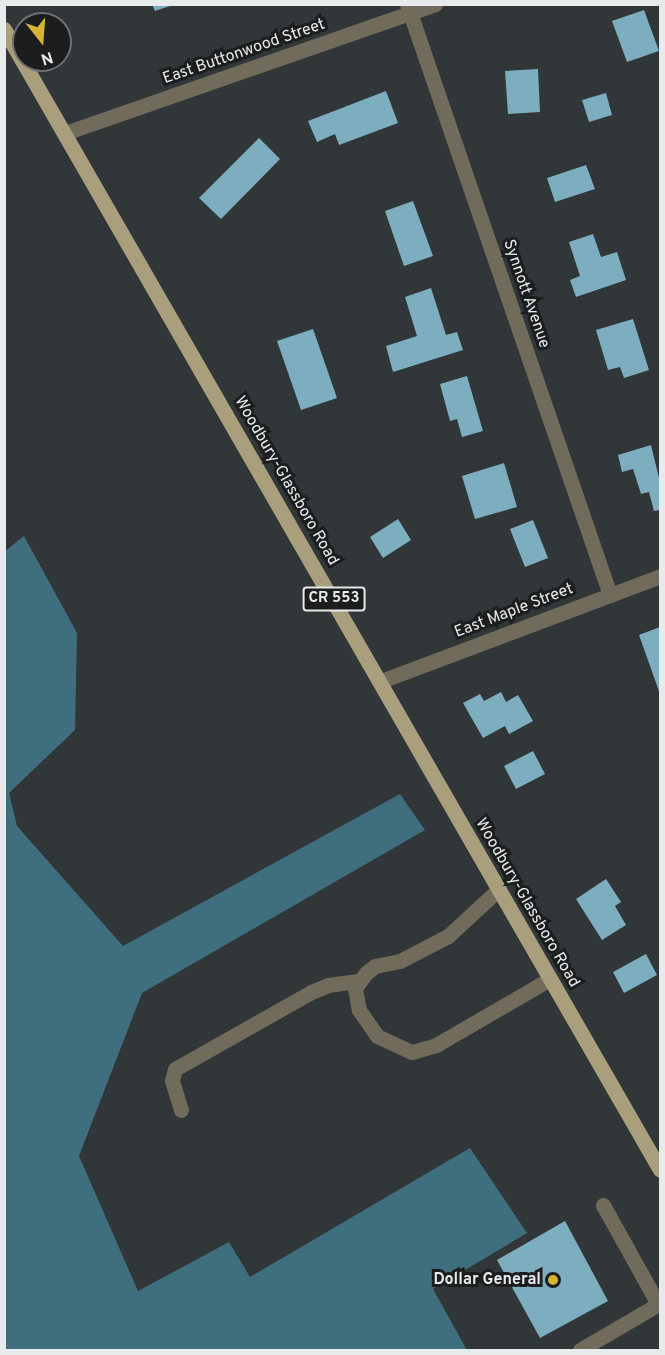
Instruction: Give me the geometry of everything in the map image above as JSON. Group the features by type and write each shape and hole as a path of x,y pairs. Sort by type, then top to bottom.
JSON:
{"main road":[{"name":"Woodbury-Glassboro Road","path":"4,29 381,681 660,1170"}],"street":[{"name":"East Buttonwood Street","path":"65,133 409,9 435,4"},
{"name":"Synnott Avenue","path":"409,9 610,595"},
{"name":"East Maple Street","path":"381,681 660,576"},
{"path":"181,1110 172,1080 174,1069 311,992 328,985 358,981 375,966 400,961 448,936 498,889"},
{"path":"358,981 356,1002 377,1036 412,1052 436,1045 550,979"},
{"path":"580,1350 659,1304 603,1204"}],"shaded area":[{"path":"24,536 77,633 75,730 9,793 17,826 123,946 400,794 425,830 142,993 79,1156 138,1291 229,1242 250,1277 470,1148 527,1233 433,1289 467,1350 5,1350 4,552"}],"building":[{"path":"152,4 173,4 173,5 155,11"},
{"path":"644,10 659,51 627,62 612,21"},
{"path":"538,69 540,112 508,114 505,71"},
{"path":"386,91 398,123 339,145 335,134 317,142 308,121"},
{"path":"606,93 612,115 589,122 582,100"},
{"path":"259,138 280,159 221,219 199,198"},
{"path":"586,165 595,189 555,202 547,178"},
{"path":"413,201 433,256 404,266 385,211"},
{"path":"593,234 601,257 617,252 626,280 576,297 570,280 580,276 569,242"},
{"path":"431,288 446,335 457,332 463,350 393,372 386,346 417,336 405,297"},
{"path":"633,319 649,370 624,378 620,367 608,370 596,330"},
{"path":"313,329 337,398 301,410 277,341"},
{"path":"467,376 483,431 462,437 457,419 450,421 440,384"},
{"path":"651,445 660,482 660,510 654,511 649,492 641,494 633,469 622,472 618,455"},
{"path":"504,463 517,507 475,519 462,476"},
{"path":"398,519 411,540 383,558 370,537"},
{"path":"533,520 548,558 525,567 510,529"},
{"path":"660,627 660,694 639,635"},
{"path":"501,692 506,702 518,695 533,721 509,734 505,726 483,738 463,703 480,694 484,701"},
{"path":"533,751 545,774 516,789 504,766"},
{"path":"606,879 621,902 615,906 626,925 602,940 576,899"},
{"path":"646,954 657,975 624,993 613,972"},
{"name":"Dollar General","path":"565,1221 608,1301 540,1338 497,1260"}],"place":[{"name":"Dollar General","path":"553,1280"}]}
